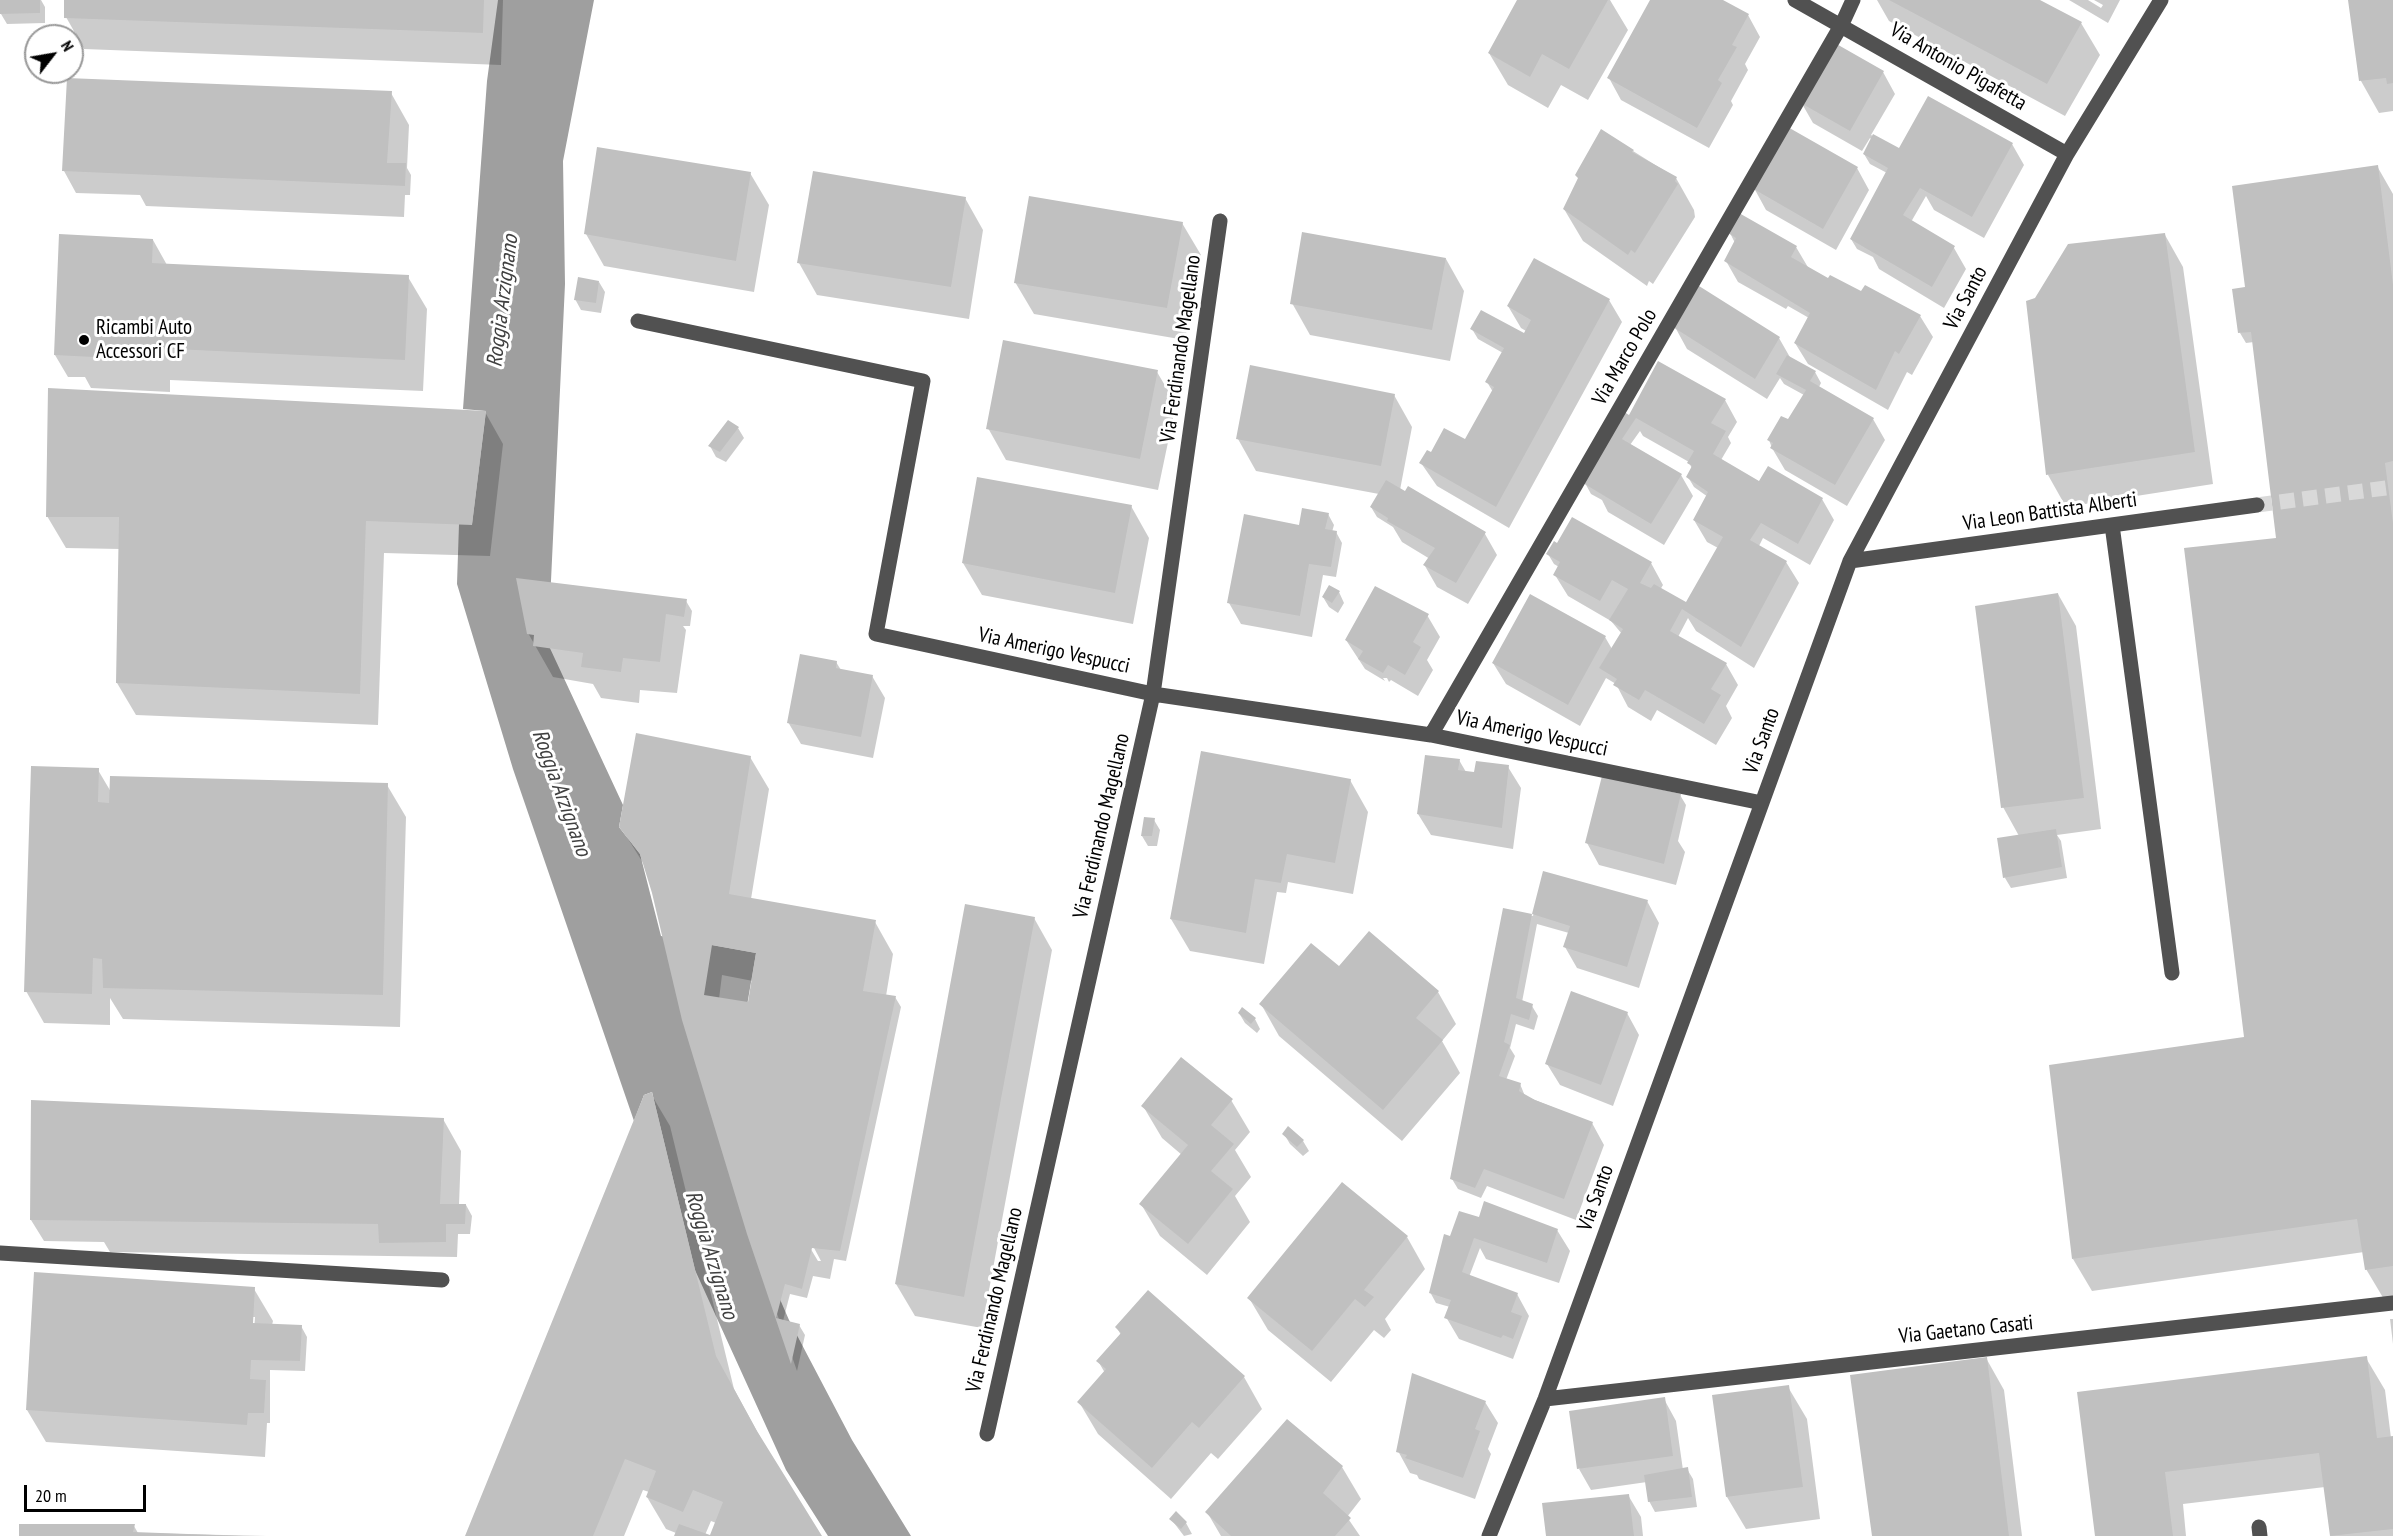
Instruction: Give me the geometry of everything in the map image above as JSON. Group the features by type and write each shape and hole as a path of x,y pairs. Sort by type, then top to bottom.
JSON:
{"street":[{"name":"Via Antonio Pigafetta","path":"1795,0 1842,24 2067,154"},
{"name":"Via Marco Polo","path":"1431,735 1842,24 1853,0"},
{"name":"Via Santo","path":"1488,1536 1545,1399 1850,561 2067,154 2161,0"},
{"name":"Via Ferdinando Magellano","path":"987,1434 1153,694 1220,221"},
{"name":"Via Amerigo Vespucci","path":"638,321 923,381 876,634 1153,694 1431,735 1762,803"},
{"name":"Via Leon Battista Alberti","path":"1850,561 2257,505"},
{"path":"2112,525 2172,973"},
{"path":"0,1253 442,1280"},
{"name":"Via Gaetano Casati","path":"1545,1399 2393,1303"}],"water":[{"name":"Roggia Arzignano","path":"498,0 594,0 563,161 565,284 548,644 623,805 619,827 640,854 661,936 756,953 743,1029 752,1235 789,1320 852,1440 911,1536 828,1536 786,1470 695,1270 652,1092 644,1095 634,1121 513,769 457,584 459,524 472,524 486,411 463,409 487,81"}],"building":[{"path":"0,0 40,0 40,13 0,14"},
{"path":"64,0 484,0 483,33 64,18"},
{"path":"1517,0 1608,0 1569,69 1542,54 1530,77 1488,53"},
{"path":"1650,0 1723,0 1749,14 1732,45 1737,47 1718,80 1722,83 1697,128 1607,78"},
{"path":"1889,0 2040,0 2082,22 2047,84"},
{"path":"2348,0 2393,0 2393,83 2387,84 2386,78 2359,81"},
{"path":"1833,42 1884,71 1850,131 1799,102"},
{"path":"84,79 392,91 387,163 406,163 405,186 62,171 67,84 84,84"},
{"path":"1928,96 2013,143 1972,217 1920,188 1903,215 1955,246 1932,287 1850,239 1888,168 1863,154 1873,134 1899,148"},
{"path":"1786,126 1858,167 1823,229 1752,188"},
{"path":"1601,129 1634,150 1632,152 1677,177 1675,181 1678,184 1635,253 1631,250 1628,255 1563,209 1578,178 1575,175"},
{"path":"597,147 751,172 736,261 584,234"},
{"path":"2378,165 2393,285 2393,461 2385,463 2393,523 2393,1266 2365,1270 2357,1219 2072,1259 2049,1065 2244,1037 2184,548 2276,538 2251,332 2238,333 2232,289 2245,287 2232,186"},
{"path":"813,171 966,197 951,287 797,263"},
{"path":"1029,196 1183,222 1167,308 1014,283"},
{"path":"1739,213 1797,246 1791,257 1828,278 1830,275 1861,291 1865,285 1921,315 1899,354 1895,351 1876,390 1794,343 1810,313 1724,261 1736,238 1728,233"},
{"path":"1302,232 1446,258 1432,330 1290,304"},
{"path":"2165,233 2195,452 2046,475 2026,301 2035,298 2068,244"},
{"path":"59,234 153,239 152,263 409,275 405,360 153,348 152,360 54,355"},
{"path":"1534,258 1610,299 1496,507 1419,463 1427,450 1431,452 1444,428 1465,439 1494,387 1485,382 1504,348 1470,329 1481,310 1524,333 1531,320 1507,306"},
{"path":"578,277 599,281 596,303 574,300"},
{"path":"1699,286 1780,337 1755,379 1673,327"},
{"path":"1003,340 1158,370 1140,459 986,429"},
{"path":"1787,355 1816,371 1810,381 1874,418 1835,485 1770,448 1773,443 1767,440 1781,416 1788,419 1806,390 1776,374"},
{"path":"1658,361 1726,399 1711,423 1726,431 1713,454 1759,481 1768,466 1823,498 1798,544 1761,523 1750,540 1787,561 1741,647 1682,609 1670,631 1727,663 1711,689 1721,695 1704,724 1645,690 1639,700 1613,685 1617,679 1599,668 1623,629 1609,620 1628,589 1612,580 1600,601 1553,575 1560,562 1546,554 1554,541 1557,543 1572,517 1652,562 1640,583 1651,588 1654,584 1686,602 1723,537 1693,520 1708,492 1686,477 1692,466 1687,463 1694,451 1636,418 1622,439 1682,474 1651,524 1583,483 1618,408 1629,415"},
{"path":"1250,365 1395,394 1381,466 1236,439"},
{"path":"48,388 486,411 472,525 366,521 360,694 116,683 119,517 46,517"},
{"path":"728,420 739,427 720,452 708,446"},
{"path":"977,477 1132,505 1115,593 962,563"},
{"path":"1386,480 1405,491 1408,486 1486,532 1456,583 1423,565 1435,548 1387,521 1388,518 1370,507"},
{"path":"1302,508 1329,513 1325,529 1337,531 1331,567 1309,564 1300,616 1227,603 1244,514 1299,525"},
{"path":"516,578 687,599 684,617 666,614 660,662 623,658 621,672 581,667 583,653 533,646 534,635 527,634"},
{"path":"1329,585 1340,591 1332,603 1322,597"},
{"path":"1375,586 1429,614 1413,642 1421,647 1405,675 1388,665 1383,673 1358,659 1363,651 1345,640"},
{"path":"2058,593 2084,798 2001,808 1975,606"},
{"path":"1530,594 1606,636 1568,705 1492,663"},
{"path":"800,654 837,661 836,668 873,675 861,737 787,723"},
{"path":"636,733 751,756 729,894 876,920 863,991 896,996 840,1251 812,1248 802,1289 785,1284 776,1318 800,1324 791,1364 747,1234 682,1020 652,893 640,854 619,827","holes":["712,945 756,953 748,1002 704,995"]},
{"path":"1201,751 1351,779 1335,863 1287,854 1281,883 1255,879 1246,933 1170,919"},
{"path":"1425,755 1460,759 1458,770 1474,772 1476,761 1509,765 1502,828 1417,814"},
{"path":"31,766 99,768 98,802 109,803 110,776 388,783 383,995 103,988 102,959 93,958 92,994 24,992"},
{"path":"1602,776 1681,794 1664,864 1585,843"},
{"path":"1144,817 1155,818 1152,836 1141,836"},
{"path":"2056,829 2062,867 2003,878 1997,838"},
{"path":"1543,871 1648,900 1627,967 1563,947 1570,926 1532,914"},
{"path":"965,904 1035,917 964,1297 895,1284"},
{"path":"1503,908 1532,914 1516,998 1533,1004 1529,1020 1511,1014 1504,1042 1510,1045 1499,1076 1521,1083 1519,1091 1535,1100 1593,1122 1564,1199 1484,1169 1475,1188 1450,1179"},
{"path":"1369,931 1439,991 1416,1018 1443,1040 1383,1110 1259,1004 1311,943 1339,966"},
{"path":"1571,991 1628,1012 1601,1085 1545,1064"},
{"path":"1242,1007 1256,1018 1251,1024 1238,1013"},
{"path":"1181,1057 1233,1099 1211,1125 1234,1144 1211,1171 1233,1189 1188,1244 1139,1204 1188,1145 1141,1106"},
{"path":"652,1092 716,1356 757,1431 822,1536 674,1536 679,1524 710,1535 723,1502 693,1490 683,1512 646,1497 656,1471 625,1459 593,1536 465,1536 644,1095"},
{"path":"31,1100 444,1118 440,1204 466,1204 465,1224 446,1224 446,1242 379,1243 378,1224 30,1220"},
{"path":"1288,1126 1304,1140 1297,1147 1282,1134"},
{"path":"1342,1182 1408,1236 1364,1290 1374,1297 1365,1307 1355,1299 1312,1351 1247,1298"},
{"path":"1484,1201 1558,1229 1547,1263 1474,1238 1462,1272 1518,1293 1511,1312 1522,1316 1513,1339 1503,1335 1501,1338 1444,1318 1451,1300 1429,1293 1444,1234 1450,1236 1459,1211 1479,1217"},
{"path":"34,1272 255,1287 253,1323 302,1325 300,1361 251,1360 250,1379 266,1380 264,1413 248,1413 247,1425 26,1410"},
{"path":"1148,1290 1245,1376 1199,1428 1192,1422 1152,1468 1077,1402 1106,1369 1096,1361 1121,1333 1115,1327"},
{"path":"2367,1356 2377,1438 2393,1436 2393,1529 2330,1536 2319,1453 2165,1472 2173,1536 2095,1536 2077,1392"},
{"path":"1987,1357 2009,1536 1872,1536 1850,1375"},
{"path":"1412,1373 1486,1401 1475,1429 1480,1431 1463,1478 1405,1458 1407,1455 1396,1452"},
{"path":"1789,1385 1803,1487 1726,1497 1712,1395"},
{"path":"1665,1397 1673,1456 1577,1469 1569,1411"},
{"path":"1287,1419 1343,1466 1323,1493 1351,1518 1335,1536 1231,1536 1205,1512"},
{"path":"1688,1467 1692,1497 1648,1502 1644,1475"},
{"path":"1629,1494 1634,1536 1546,1536 1542,1503"},
{"path":"1176,1511 1187,1522 1181,1529 1169,1519"},
{"path":"19,1524 135,1524 133,1532 243,1536 19,1536"}],"tunnel":[{"path":"2257,505 2393,487"}],"place":[{"name":"Ricambi Auto Accessori CF","path":"84,340"}]}
